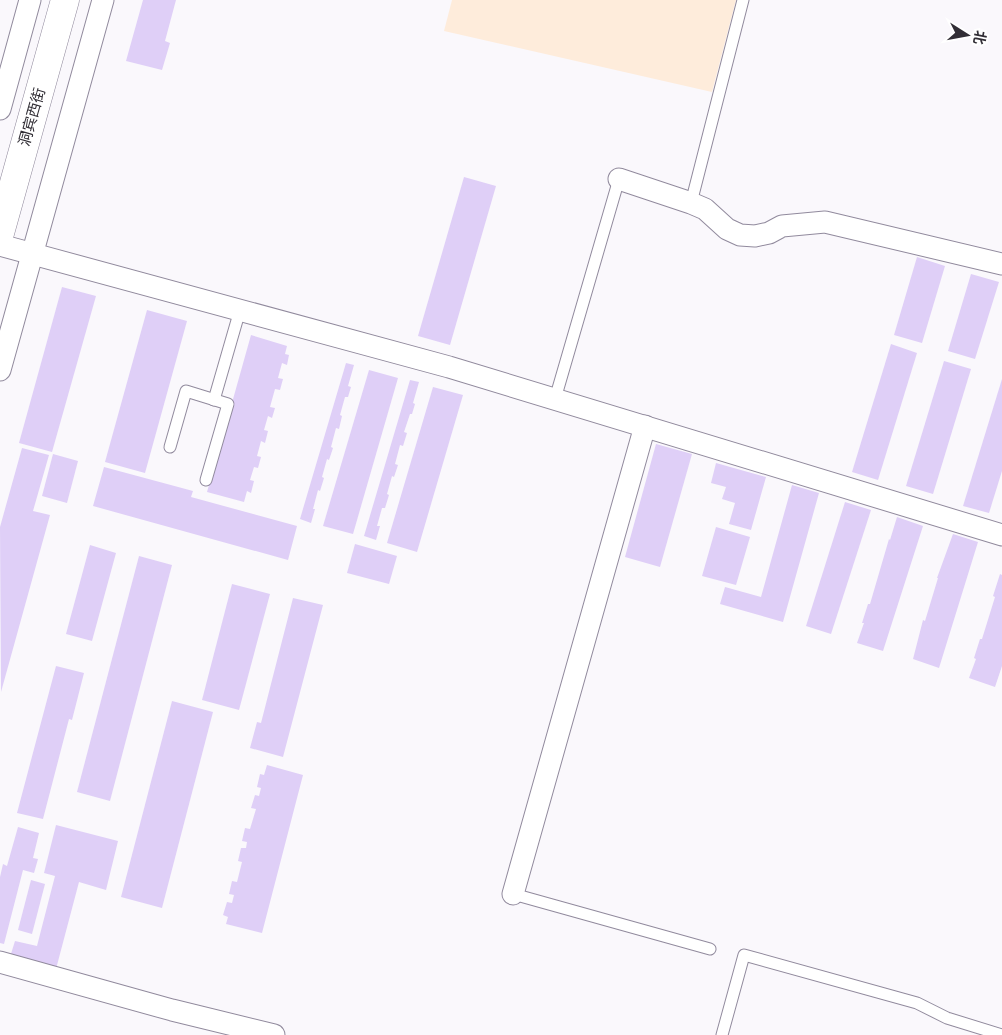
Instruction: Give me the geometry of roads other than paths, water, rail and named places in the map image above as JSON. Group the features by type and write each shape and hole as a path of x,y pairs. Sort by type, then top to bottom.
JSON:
{"main road":[{"name":"洞宾西街","path":"0,233 65,0"}],"street":[{"path":"0,109 30,0"},
{"path":"0,370 103,0"},
{"path":"619,179 691,203 705,210 727,229 740,235 755,236 769,234 782,226 825,222 1002,264"},
{"path":"0,245 449,367 1002,535"},
{"path":"513,894 645,426"},
{"path":"0,962 172,1010 274,1035"}],"lane":[{"path":"691,203 744,0"},
{"path":"555,399 619,179"},
{"path":"214,400 240,310"},
{"path":"170,447 186,392 228,404 206,480"},
{"path":"513,894 710,949"},
{"path":"722,1035 744,956 917,1003 947,1018 1002,1035"}]}
